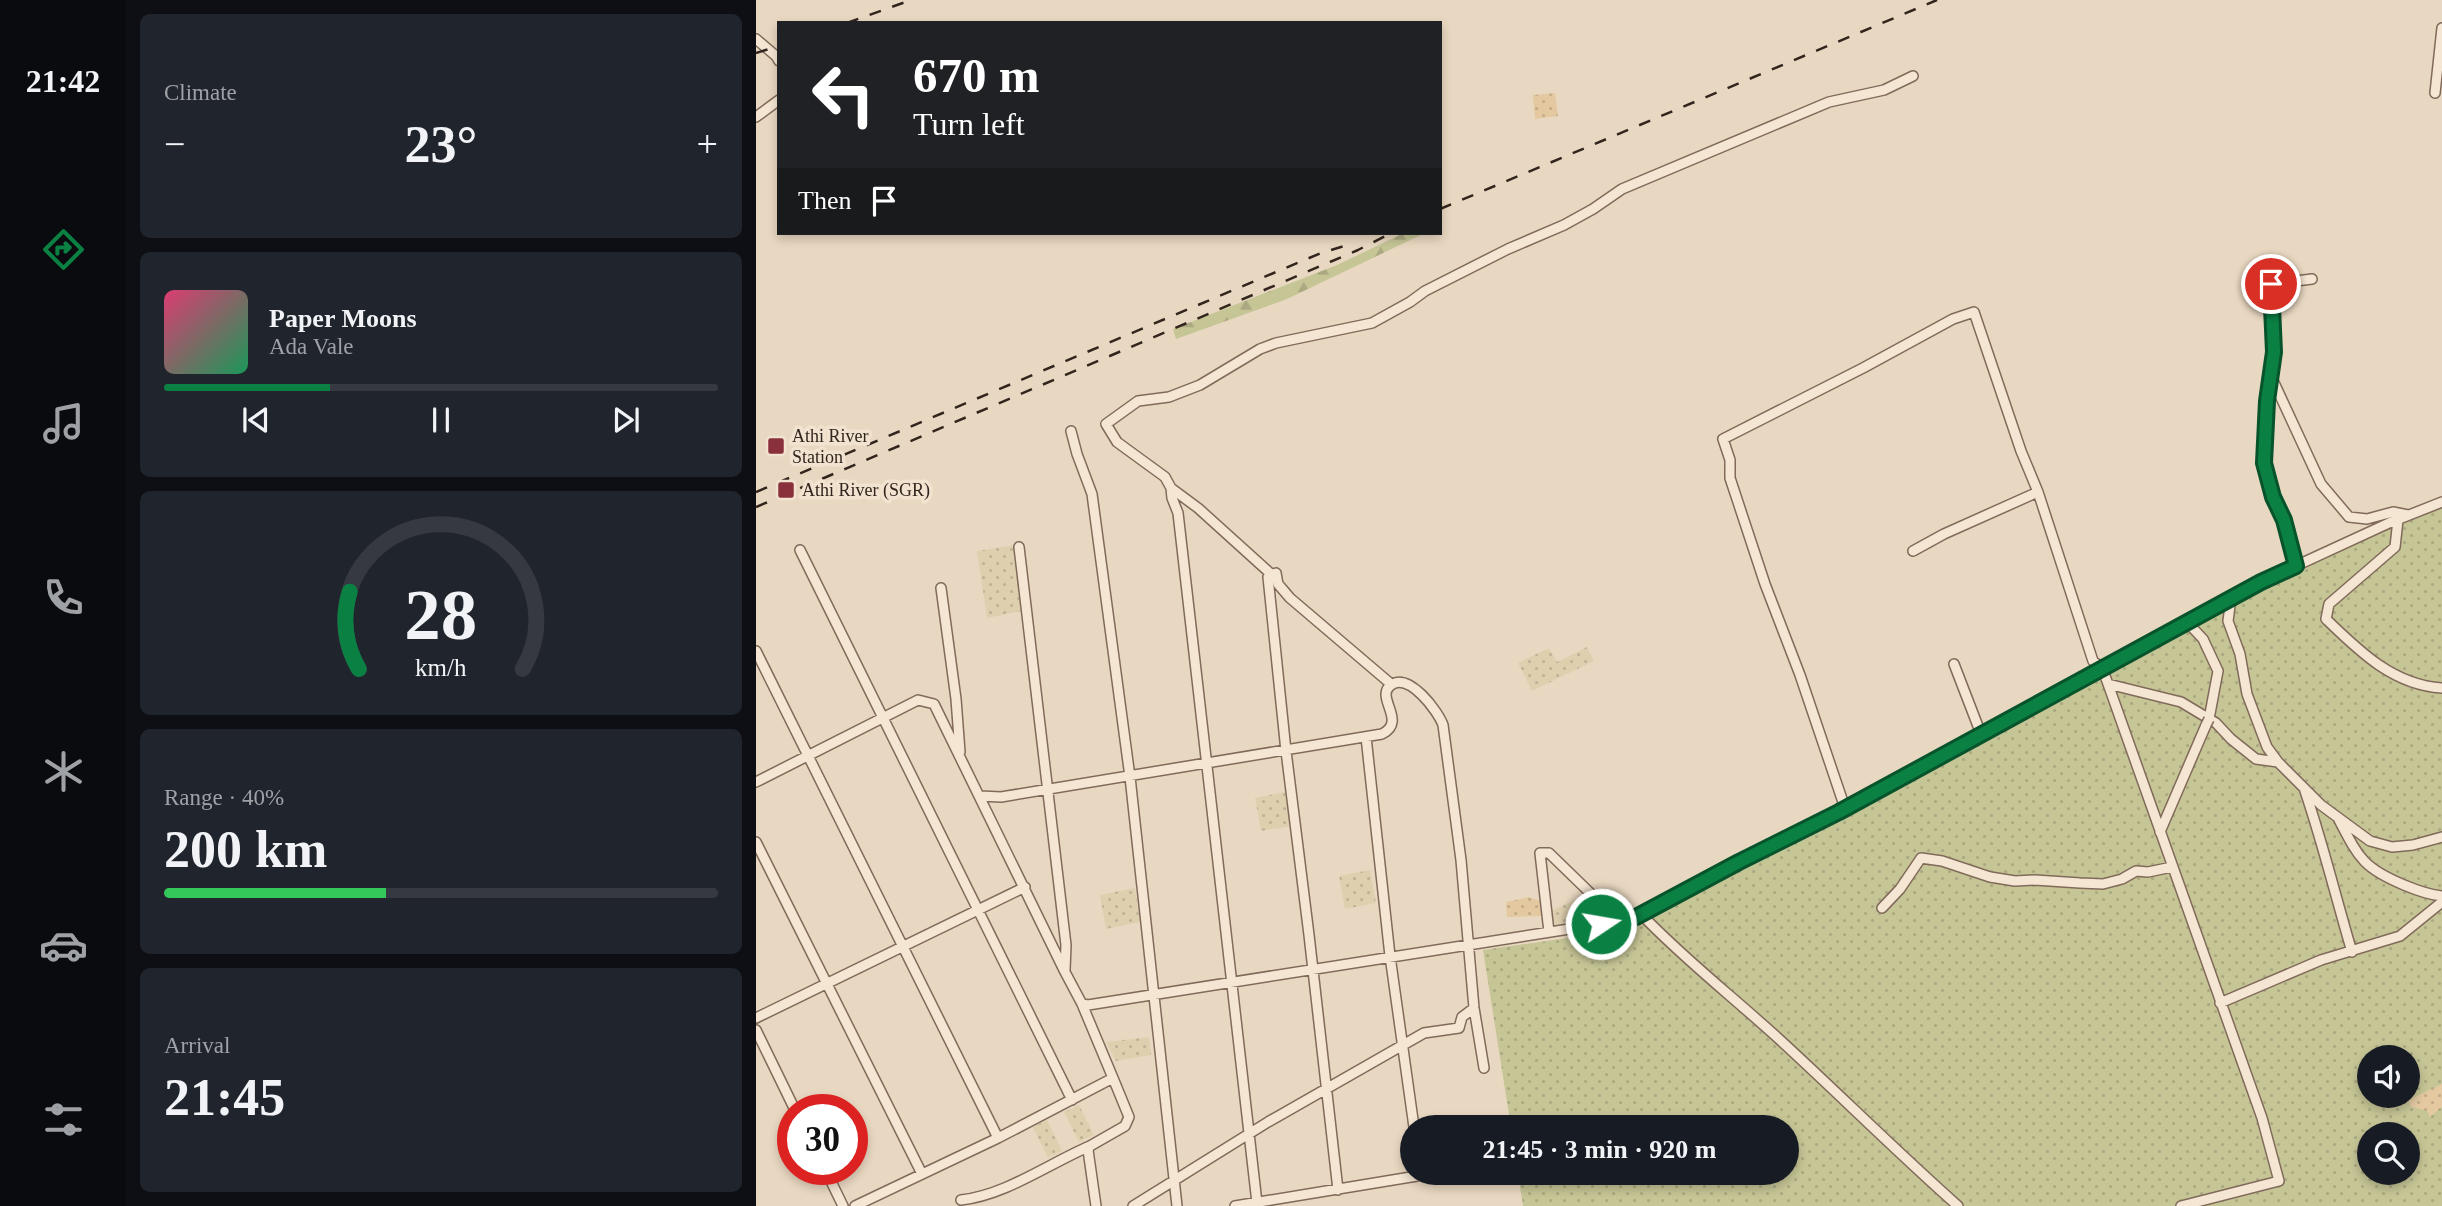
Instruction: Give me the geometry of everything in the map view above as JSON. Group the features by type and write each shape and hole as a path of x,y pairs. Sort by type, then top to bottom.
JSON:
{"street":[{"path":"2435,93 2442,28"},
{"path":"756,39 777,58"},
{"path":"1391,684 1290,598 1278,584 1276,573 1271,574 1171,488 1165,477 1117,442 1106,424 1138,401 1169,397 1200,385 1260,349 1372,323 1425,291 1593,209 1622,189 1829,102 1884,90 1913,76"},
{"path":"756,117 777,101"},
{"path":"2296,566 2284,520 2273,497 2264,463 2274,342 2271,284 2312,279"},
{"path":"1845,808 1800,674 1765,584 1730,478 1730,460 1723,439 1953,319 1974,312 2094,661 2102,668 2108,684 2262,1118 2279,1181 2181,1206"},
{"path":"2270,374 2321,484 2349,517 2367,519 2393,512 2410,516"},
{"path":"1071,431 1092,494 1130,777 1177,1206"},
{"path":"1171,488 1178,513 1209,764 1257,1203"},
{"path":"1913,551 1944,534 2038,492"},
{"path":"1082,1004 1233,983 1619,921 1641,914 1845,808 2231,598 2296,566 2442,502"},
{"path":"2398,520 2395,547 2329,604 2326,619 2362,654 2384,670 2428,687 2442,688"},
{"path":"1018,547 1049,790 1066,945 1065,972"},
{"path":"800,550 1072,1101"},
{"path":"1271,574 1268,581 1286,751 1338,1190"},
{"path":"941,588 956,699 960,757"},
{"path":"2231,598 2228,621 2239,654 2247,694 2267,747 2278,762 2338,818 2370,841 2392,847 2413,845 2442,837"},
{"path":"2160,832 2208,722 2218,671 2203,639 2187,622"},
{"path":"756,652 998,1138"},
{"path":"1954,664 1981,734"},
{"path":"980,796 1001,797 1049,790 1382,734 1391,727 1393,716 1386,697 1391,684 1401,682 1416,689 1440,717 1443,725 1470,944 1474,1008 1484,1068"},
{"path":"2108,684 2181,702 2216,723 2256,759 2278,762"},
{"path":"756,782 918,700 934,704 1025,887 1082,1004 1129,1117 1125,1126 1090,1146 1002,1189 979,1198 961,1200"},
{"path":"1366,737 1390,956 1411,1115"},
{"path":"2305,789 2352,952"},
{"path":"2338,818 2353,846 2370,869 2417,890 2442,896"},
{"path":"756,842 922,1174"},
{"path":"1549,932 1540,853 1549,853 1619,921"},
{"path":"1882,908 1900,889 1921,858 2015,881 2103,884 2122,880 2136,871 2148,872 2172,867"},
{"path":"756,1018 1025,887"},
{"path":"2220,1003 2320,960 2400,936 2442,902"},
{"path":"1641,914 1668,942 1780,1040 1958,1206"},
{"path":"1133,1206 1402,1045 1424,1033 1459,1028 1462,1017 1474,1008"},
{"path":"756,1030 787,1094"},
{"path":"855,1206 998,1138 1113,1078"},
{"path":"1090,1146 1087,1155 1096,1206"},
{"path":"1235,1206 1400,1179"},
{"path":"833,1185 843,1206"}],"shaded area":[{"path":"1015,545 1022,611 987,618 977,551"},
{"path":"1587,647 1594,661 1532,691 1518,663 1549,648 1557,662"},
{"path":"1285,792 1292,826 1261,831 1255,798"},
{"path":"1370,870 1376,903 1345,909 1339,876"},
{"path":"1135,888 1140,922 1106,929 1100,895"},
{"path":"1585,895 1612,919 1554,929 1551,911"},
{"path":"1149,1037 1151,1055 1116,1061 1106,1042"},
{"path":"1079,1105 1094,1135 1079,1142 1064,1112"},
{"path":"1047,1120 1062,1151 1048,1158 1033,1127"}],"green space":[{"path":"1400,235 1421,235 1287,299 1176,339 1173,329 1337,265"},
{"path":"2442,503 2442,1206 1523,1206 1520,1185 1799,1185 1799,1115 1509,1115 1483,950 1623,930 2122,665 2231,598"}],"sand":[{"path":"1555,93 1558,116 1535,119 1533,95"},
{"path":"1529,897 1543,902 1543,916 1507,917 1506,902"},
{"path":"2442,1084 2442,1107 2430,1117 2427,1111 2417,1108 2420,1108 2420,1095"}],"railway":[{"path":"853,21 911,0"},
{"path":"1442,208 1937,0"},
{"path":"756,53 777,47"},
{"path":"756,507 1358,250 1387,235"},
{"path":"756,492 1321,253 1354,243"}],"place":[{"name":"Athi River Station","path":"776,446"},
{"name":"Athi River (SGR)","path":"786,490"}],"route":[{"path":"1601,924 1636,917 1839,812 2261,582 2296,566 2284,520 2273,497 2264,463 2267,401 2274,352 2271,284"}]}
